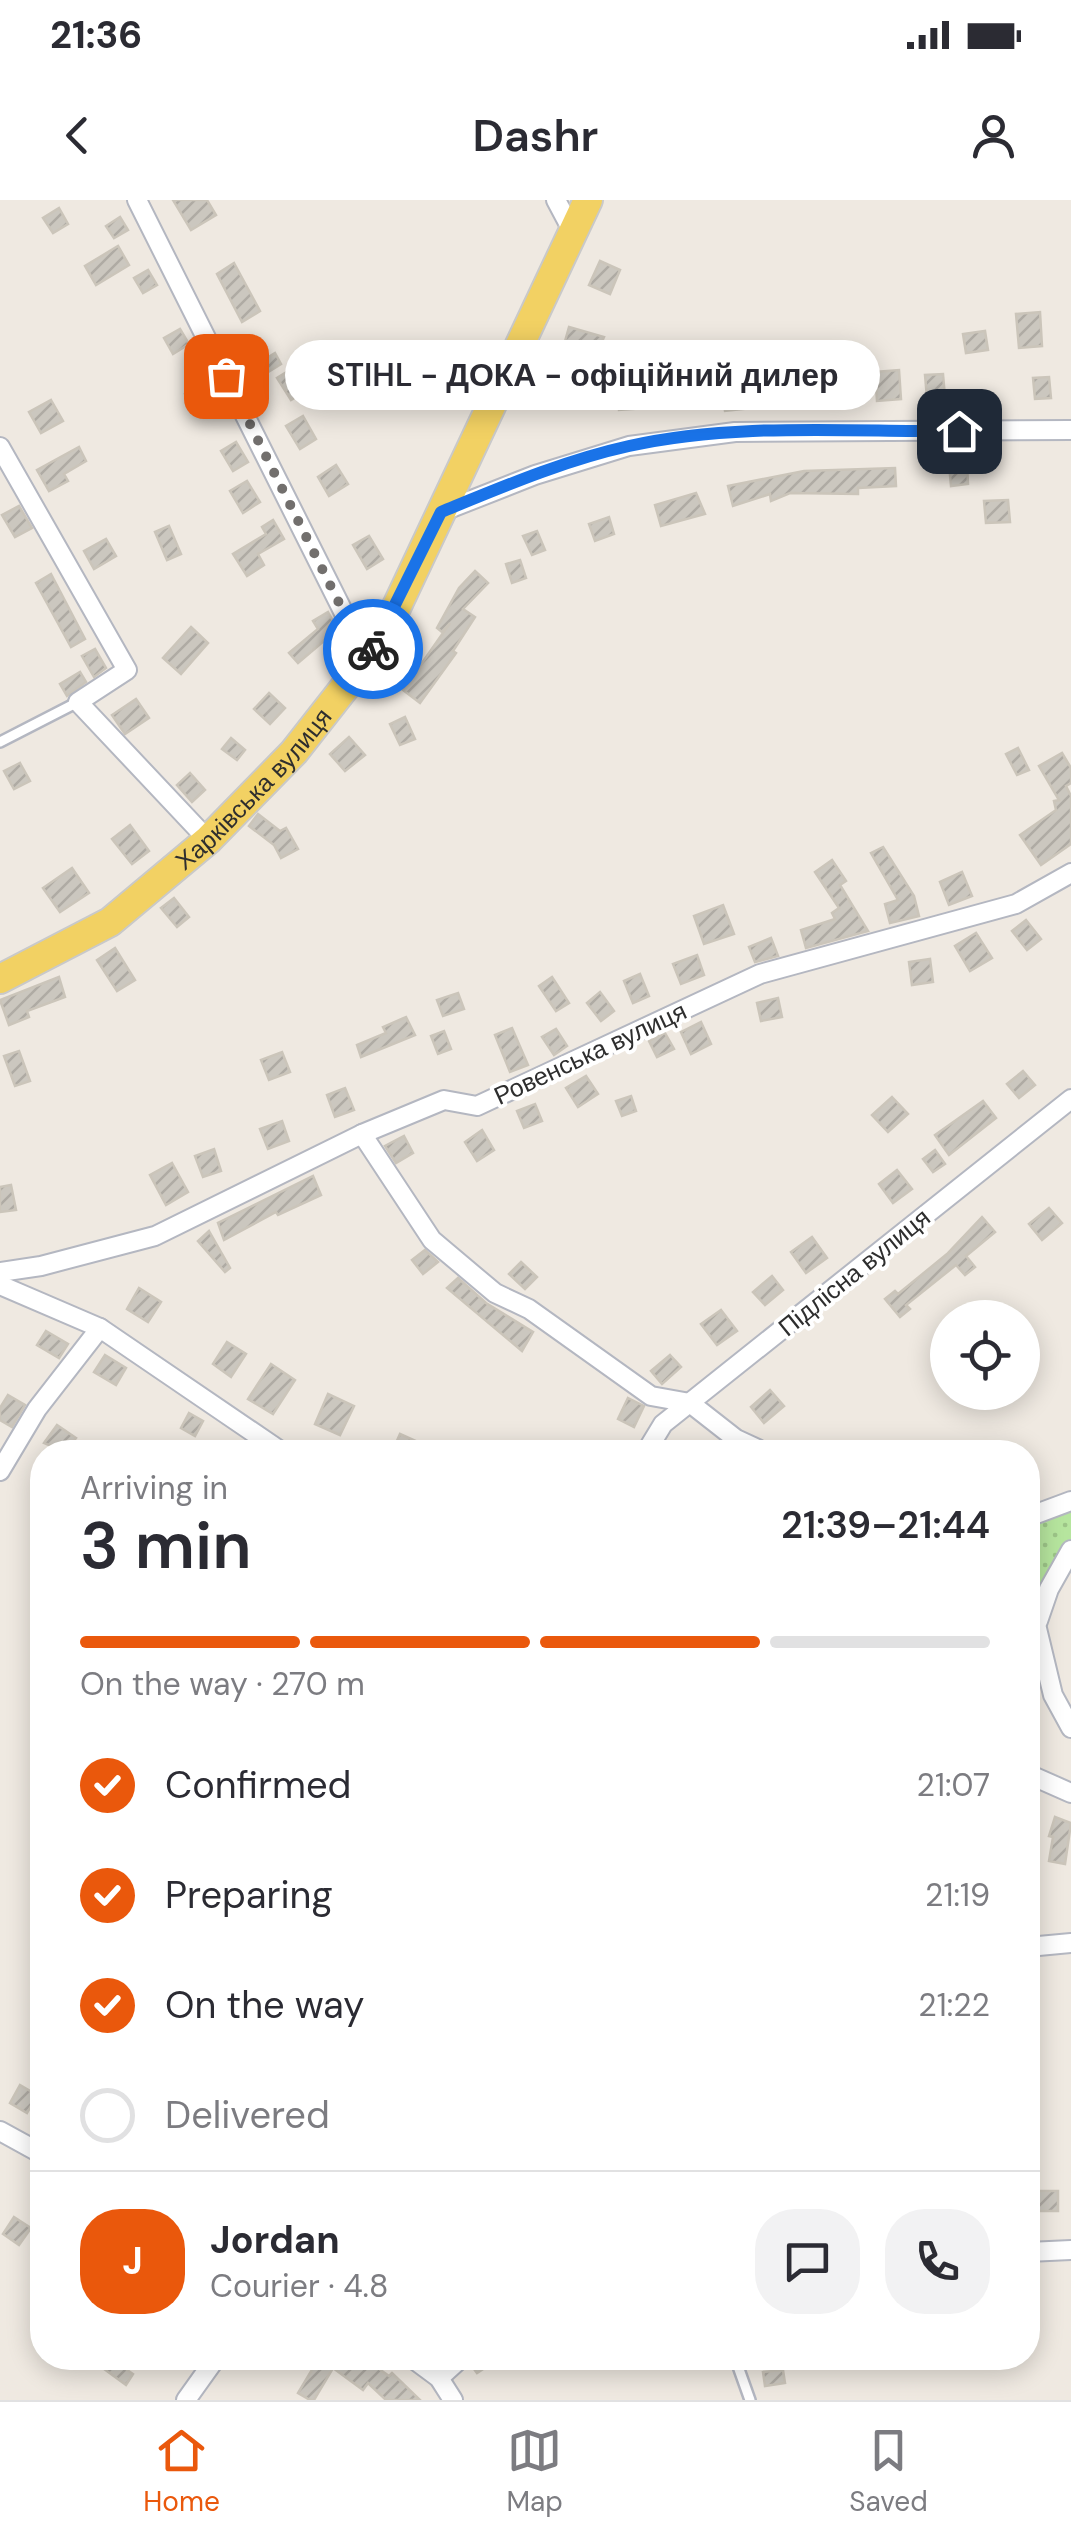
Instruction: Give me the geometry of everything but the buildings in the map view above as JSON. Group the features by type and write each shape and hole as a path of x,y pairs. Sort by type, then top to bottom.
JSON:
{"main road":[{"name":"Харківська вулиця","path":"0,979 110,922 208,840 294,752 367,659 588,200"}],"street":[{"path":"137,200 367,659"},
{"path":"556,200 572,232"},
{"path":"441,512 535,475 630,446 734,432 1071,430"},
{"path":"0,447 127,670 78,702 208,840"},
{"name":"Ровенська вулиця","path":"0,1272 41,1266 155,1236 362,1134 444,1100 477,1106 760,974 1016,904 1071,872"},
{"name":"Підлісна вулиця","path":"653,1440 663,1424 1071,1099"},
{"path":"362,1134 432,1240 495,1292 530,1309 650,1396 690,1403 738,1440"},
{"path":"0,1284 100,1328 264,1440"},
{"path":"0,1471 37,1409 100,1328"},
{"path":"1040,1513 1071,1501"},
{"path":"1040,1615 1048,1589 1071,1550"},
{"path":"1040,1633 1048,1682 1071,1728"},
{"path":"1040,1779 1071,1793"},
{"path":"1040,1946 1071,1943"},
{"path":"0,2131 30,2147"},
{"path":"1040,2251 1071,2250"},
{"path":"186,2400 207,2370"},
{"path":"429,2370 440,2378 453,2400"},
{"path":"440,2378 448,2370"}],"lane":[{"path":"0,742 78,702"},
{"path":"739,2370 750,2400"}],"green space":[{"path":"1071,1499 1071,1550 1040,1617 1040,1511"}],"way so far":[{"path":"226,376 367,659 373,649"}],"place":[{"name":"STIHL - ДОКА - офіційний дилер","path":"226,376"}],"route":[{"path":"373,649 441,512 535,475 630,446 734,432 959,431"}]}
